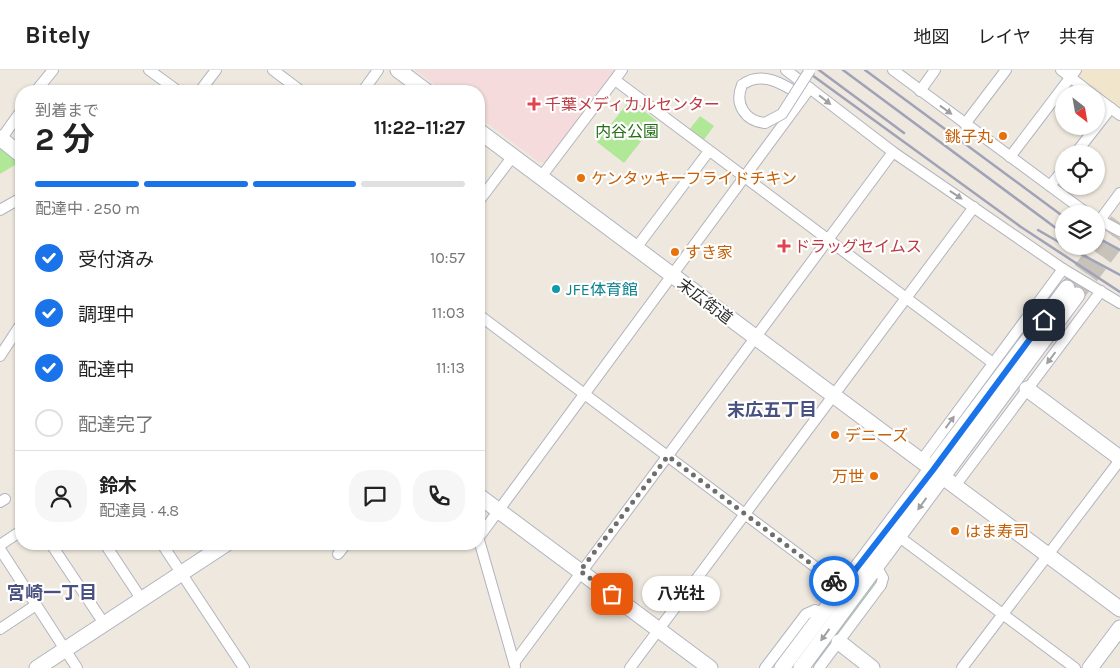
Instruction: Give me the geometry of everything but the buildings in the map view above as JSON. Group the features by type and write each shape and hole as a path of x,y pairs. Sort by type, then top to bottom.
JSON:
{"street":[{"path":"41,85 52,70"},
{"path":"149,70 170,85"},
{"path":"205,85 216,70"},
{"path":"273,70 292,85"},
{"path":"367,85 378,70"},
{"path":"398,70 418,85"},
{"path":"541,178 622,70"},
{"path":"786,70 893,152 1063,269 1120,303"},
{"path":"804,98 797,93 791,89 784,84 761,74 748,79 742,85 739,96 742,110 748,117 758,122 771,121 782,114 787,107 794,96 798,90 810,70"},
{"path":"893,70 920,92 1076,205"},
{"path":"920,92 936,70"},
{"path":"965,124 1006,70"},
{"path":"1061,70 1073,74 1083,85"},
{"path":"1010,157 1073,74"},
{"path":"615,80 744,179 993,363"},
{"path":"485,530 584,394 673,277 810,88"},
{"path":"1105,104 1120,115"},
{"path":"1082,145 1111,108"},
{"path":"15,119 0,139 15,150"},
{"name":"末広街道","path":"485,135 832,396 1120,609"},
{"path":"636,248 709,151"},
{"path":"515,665 580,571 668,456 893,152"},
{"path":"485,193 513,156"},
{"path":"1050,186 1055,180"},
{"path":"1105,211 1120,193"},
{"path":"0,210 15,203"},
{"path":"630,668 744,513 974,208"},
{"path":"1105,223 1120,231"},
{"path":"801,668 898,536 932,469 993,363 1063,269"},
{"path":"955,486 1101,291"},
{"path":"782,668 932,469 1072,292"},
{"path":"485,320 842,587"},
{"path":"0,356 15,333"},
{"path":"0,343 11,339"},
{"path":"962,668 1120,459 1027,389"},
{"path":"485,500 710,668"},
{"path":"15,536 0,547 77,668"},
{"path":"898,536 1075,668"},
{"path":"55,550 105,625"},
{"path":"109,550 142,600"},
{"path":"166,550 244,668"},
{"path":"37,668 217,550"},
{"path":"338,554 341,550"},
{"path":"482,550 515,665"},
{"path":"819,668 881,585 883,578 876,566"},
{"path":"0,628 36,605"},
{"path":"764,668 806,614 815,610 823,613"},
{"path":"1090,668 1120,628"},
{"path":"839,642 872,668"}],"shaded area":[{"name":"千葉メディカルセンター","path":"415,70 614,70 545,163 539,162 485,122 485,85 436,85"},
{"path":"1080,70 1120,70 1120,110 1105,99 1105,85 1087,85 1079,79 1078,73"}],"green space":[{"name":"内谷公園","path":"630,100 657,121 624,163 597,142"},
{"path":"700,116 714,126 703,141 689,130"},
{"path":"0,147 15,158 15,165 0,174"},
{"path":"876,576 877,583 816,665 809,666"}],"tunnel":[{"path":"1067,288 1120,217"},
{"path":"1077,295 1120,238"}],"railway":[{"path":"805,70 1021,227 1120,292"},
{"path":"819,70 904,133"},
{"path":"843,70 1055,227"},
{"path":"865,70 1055,210"},
{"path":"1038,230 1055,240"},
{"path":"1105,242 1120,250"},
{"path":"1083,255 1120,275"}],"way so far":[{"path":"612,594 580,571 668,456 834,581"}],"place":[{"name":"千葉メディカルセンター","path":"534,104"},
{"name":"銚子丸","path":"1003,136"},
{"name":"ケンタッキーフライドチキン","path":"581,178"},
{"name":"ドラッグセイムス","path":"784,246"},
{"name":"すき家","path":"675,252"},
{"name":"JFE体育館","path":"556,289"},
{"name":"デニーズ","path":"835,435"},
{"name":"万世","path":"874,476"},
{"name":"はま寿司","path":"955,531"},
{"name":"八光社","path":"612,594"}],"district":[{"name":"末広五丁目","path":"772,410"},
{"name":"宮崎一丁目","path":"52,593"}],"route":[{"path":"834,581 842,587 933,470 1044,320"}]}
